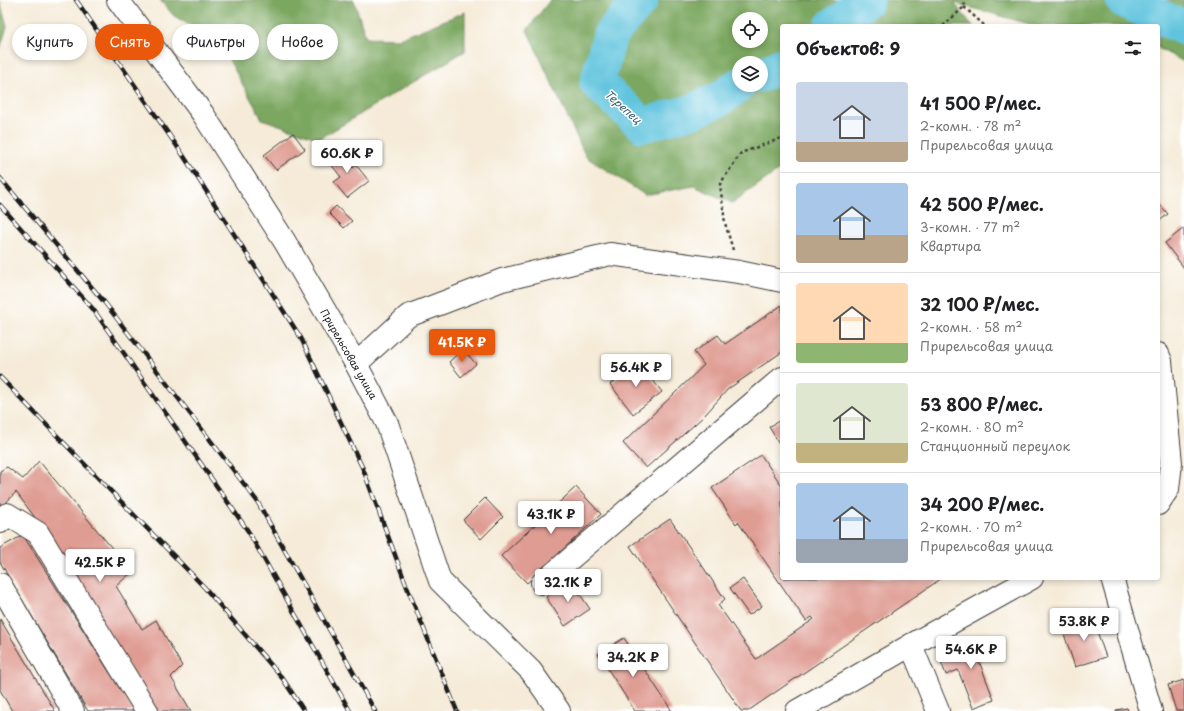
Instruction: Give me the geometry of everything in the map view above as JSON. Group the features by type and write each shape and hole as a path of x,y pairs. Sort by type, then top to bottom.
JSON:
{"street":[{"name":"Прирельсовая улица","path":"118,0 207,121 285,242 356,364 387,423 440,581 531,670 559,711"},
{"path":"356,364 408,316 502,280 610,254 739,272 780,281"},
{"path":"1160,359 1171,463 1168,489 1160,501"},
{"path":"542,582 780,380"},
{"path":"0,522 7,514 38,533 147,711"},
{"path":"797,711 911,645 1028,580"},
{"path":"1113,580 1151,711"},
{"path":"0,584 73,711"},
{"path":"911,645 938,711"}],"path":[{"path":"945,24 964,7 965,0"},
{"path":"964,7 983,24"},
{"path":"739,272 725,223 720,184 741,153 780,139"}],"green space":[{"path":"160,0 354,0 366,38 399,39 465,12 465,51 319,139 262,119 229,60 259,60 259,24 188,24 174,16"},
{"path":"550,0 1184,0 1184,62 1160,49 1160,24 1030,24 954,3 971,24 780,24 780,169 732,203 694,186 645,195 586,157 527,30"},
{"path":"0,1 7,27 0,49"}],"building":[{"path":"293,133 305,149 276,170 264,155"},
{"path":"337,149 353,168 356,165 369,181 347,198 334,182 341,177 326,158"},
{"path":"1160,204 1168,214 1160,220"},
{"path":"336,206 352,221 344,228 329,213"},
{"path":"1184,228 1184,268 1165,243"},
{"path":"780,306 780,353 728,389 704,416 646,468 623,443 704,365 694,352 718,335 725,344"},
{"path":"463,349 476,364 461,377 449,362"},
{"path":"639,362 662,392 633,414 610,384"},
{"path":"780,420 780,445 769,427"},
{"path":"761,455 780,483 780,580 939,580 748,711 741,711 630,546 670,519 725,599 718,605 756,659 814,619 812,617 806,621 738,522 736,524 712,488"},
{"path":"39,461 132,572 116,586 142,629 156,620 182,666 171,677 191,711 156,711 45,531 16,492 0,509 0,471 7,467 23,479"},
{"path":"576,487 601,514 527,583 501,556"},
{"path":"485,498 503,517 481,539 463,520"},
{"path":"23,535 134,711 88,711 0,562 0,548"},
{"path":"743,579 762,606 749,615 730,588"},
{"path":"571,581 590,609 565,626 546,597"},
{"path":"1092,617 1106,657 1075,667 1062,628"},
{"path":"0,619 55,711 12,711 0,690"},
{"path":"987,637 994,655 979,661 994,700 973,708 958,670 946,675 939,656"},
{"path":"624,638 672,711 635,711 598,654"},
{"path":"1184,680 1184,711 1176,711 1168,685"},
{"path":"1127,708 1128,711 1116,711 1116,710"}],"waterway":[{"name":"Терепец","path":"641,0 610,35 597,83 643,125 693,111 720,99 732,90"},
{"name":"Терепец","path":"835,24 867,0"},
{"name":"Терепец","path":"1123,0 1184,28"},
{"name":"Терепец","path":"768,72 780,66"}],"railway":[{"path":"76,0 183,155 301,338 363,469 407,587 457,711"},
{"path":"0,178 105,303 257,501 375,711"},
{"path":"0,205 93,309 248,531 350,711"},
{"path":"0,377 205,588 283,679 304,711"}]}
